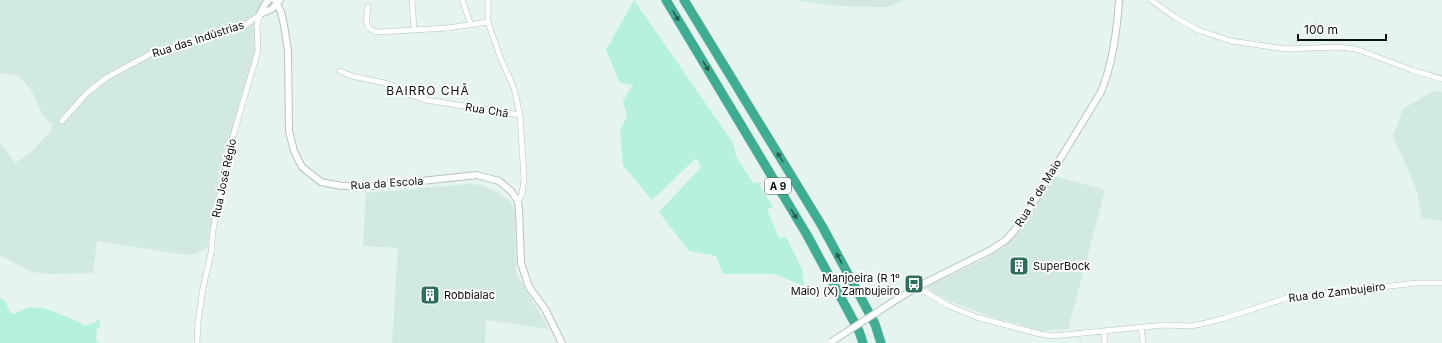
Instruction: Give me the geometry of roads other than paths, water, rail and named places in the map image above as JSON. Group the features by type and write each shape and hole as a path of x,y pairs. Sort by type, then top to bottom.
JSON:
{"highway":[{"name":"A 9","path":"666,0 807,235 859,331 863,343"},
{"name":"A 9","path":"684,0 822,226 875,324 881,343"}],"street":[{"path":"260,14 269,0"},
{"path":"412,0 414,29"},
{"path":"462,0 471,25"},
{"path":"488,0 488,22 500,57 514,88 520,115 524,178 522,194 518,202 520,263 529,287 545,309 562,343"},
{"name":"Rua 1º de Maio","path":"830,343 888,304 991,250 1006,240 1021,223 1101,92 1109,73 1119,0"},
{"path":"1151,0 1175,18 1198,30 1231,41 1286,49 1340,47 1356,49 1412,70 1442,79"},
{"path":"260,14 268,11 277,1"},
{"name":"Rua da Escola","path":"277,1 284,25 288,51 289,131 294,150 302,167 321,182 342,186 375,186 477,175 499,181 512,192 518,202"},
{"path":"368,6 368,28 371,31 378,32 448,28 488,22"},
{"name":"Rua das Indústrias","path":"62,121 86,94 106,78 154,52 243,27 260,14"},
{"name":"Rua José Régio","path":"197,343 198,322 203,288 211,253 213,230 233,136 258,51 257,26 260,14"},
{"name":"Rua Chã","path":"340,71 352,76 389,84 405,93 426,100 520,115"},
{"name":"Rua do Zambujeiro","path":"918,287 947,306 976,317 1053,336 1164,325 1190,326 1225,318 1287,298 1304,295 1416,283 1442,283"},
{"path":"1141,327 1143,343"},
{"path":"1104,331 1105,343"}],"place":[{"name":"SuperBock","path":"1019,266"},
{"name":"Manjoeira (R 1º Maio) (X) Zambujeiro","path":"914,284"},
{"name":"Robbialac","path":"430,295"}],"district":[{"name":"BAIRRO CHÃ","path":"428,91"}]}
